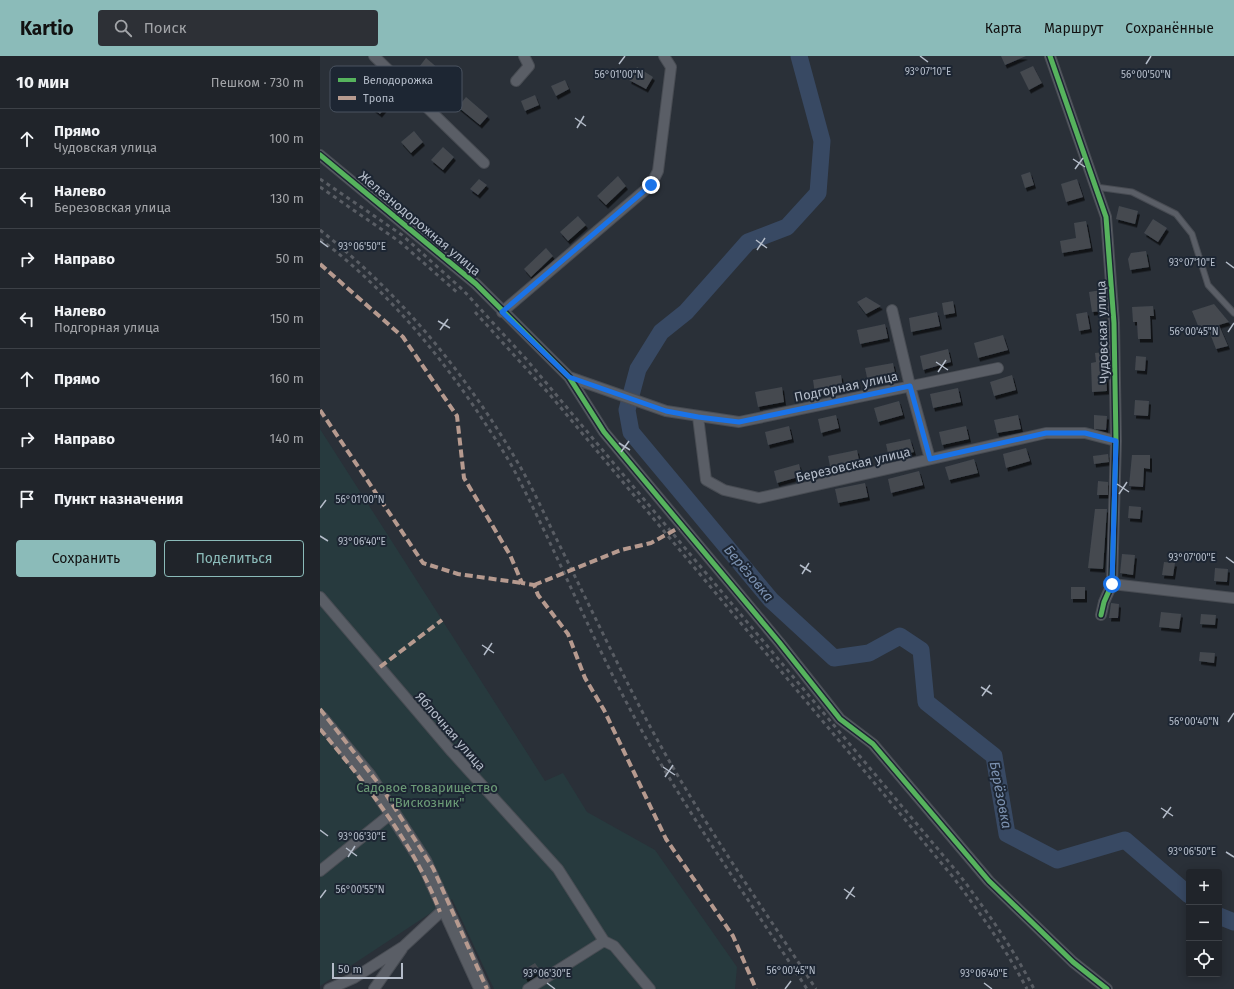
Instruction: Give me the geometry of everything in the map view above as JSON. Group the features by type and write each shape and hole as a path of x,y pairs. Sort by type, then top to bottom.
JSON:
{"street":[{"path":"374,56 384,66"},
{"path":"516,81 529,66 524,56"},
{"path":"502,312 651,185 655,179 658,171 671,67 664,56"},
{"name":"Чудовская улица","path":"1050,56 1096,187 1107,224 1114,323 1116,441 1112,584 1104,602 1101,615"},
{"path":"431,112 484,164"},
{"name":"Железнодорожная улица","path":"320,155 476,284 502,312 569,377"},
{"path":"892,310 910,386 930,459"},
{"name":"Подгорная улица","path":"569,377 666,411 739,422 998,368"},
{"path":"569,377 604,432 840,718 873,744 989,881 1073,962 1107,989"},
{"name":"Березовская улица","path":"698,417 706,480 724,490 759,498 1046,433 1085,433 1116,441"},
{"path":"1112,584 1234,598"},
{"name":"Яблочная улица","path":"320,597 452,752 558,869 604,941 614,946 650,989"},
{"path":"320,718 368,776 424,862 482,989"},
{"path":"320,870 392,813"},
{"path":"329,989 354,978 404,946 445,908"},
{"path":"528,989 604,941"},
{"path":"374,989 404,946"}],"lane":[{"path":"1096,187 1132,192 1176,214 1192,234 1208,285 1234,313"}],"green space":[{"name":"Садовое товарищество \"Вискозник\"","path":"320,429 545,781 563,773 587,812 655,850 737,967 735,989 494,989 452,899 320,986"}],"building":[{"path":"1001,56 1026,56 1005,65"},
{"path":"426,58 435,66 420,66"},
{"path":"1033,66 1042,83 1029,90 1020,72"},
{"path":"637,67 653,77 646,89 629,80"},
{"path":"565,80 569,89 556,96 551,86"},
{"path":"535,95 539,105 525,111 521,101"},
{"path":"466,97 488,116 480,125 462,110 462,102"},
{"path":"414,131 423,142 411,153 401,142"},
{"path":"443,147 454,157 443,170 431,160"},
{"path":"1030,172 1034,185 1025,188 1021,175"},
{"path":"618,176 626,186 606,205 597,196"},
{"path":"479,179 487,185 478,195 470,189"},
{"path":"1077,179 1083,197 1066,202 1061,184"},
{"path":"1119,206 1138,211 1135,224 1116,219"},
{"path":"578,216 586,225 568,241 560,232"},
{"path":"1153,219 1167,228 1158,242 1144,233"},
{"path":"1086,221 1091,248 1062,253 1060,241 1076,238 1074,223"},
{"path":"546,248 553,256 531,277 524,269"},
{"path":"1146,251 1149,267 1130,270 1128,259 1131,253"},
{"path":"1101,290 1103,311 1092,312 1089,292"},
{"path":"866,297 881,306 866,314 857,302"},
{"path":"953,301 955,313 944,315 942,303"},
{"path":"1214,304 1229,322 1219,325 1228,346 1216,349 1209,331 1201,333 1192,311"},
{"path":"1153,306 1154,316 1150,316 1151,339 1138,339 1137,322 1133,322 1132,307"},
{"path":"937,312 940,326 911,332 909,318"},
{"path":"1087,312 1090,329 1079,331 1076,314"},
{"path":"885,324 888,338 860,344 857,330"},
{"path":"1003,335 1008,350 978,358 974,343"},
{"path":"948,349 951,362 923,370 920,356"},
{"path":"1105,352 1107,391 1092,392 1091,363 1096,362 1095,353"},
{"path":"1136,356 1146,357 1145,371 1135,370"},
{"path":"893,363 896,378 868,382 865,368"},
{"path":"841,375 843,389 815,394 813,380"},
{"path":"1012,375 1016,390 994,396 990,382"},
{"path":"782,387 784,402 758,407 755,392"},
{"path":"958,388 961,402 933,408 930,394"},
{"path":"1135,400 1149,401 1148,416 1134,415"},
{"path":"899,401 903,415 878,422 874,408"},
{"path":"836,415 839,428 821,433 818,419"},
{"path":"1018,415 1021,429 997,433 994,420"},
{"path":"1094,415 1107,416 1106,430 1094,429"},
{"path":"789,426 792,439 768,445 765,432"},
{"path":"966,426 969,439 942,445 939,432"},
{"path":"910,439 914,452 889,458 886,444"},
{"path":"1026,448 1030,461 1006,468 1003,454"},
{"path":"857,450 860,465 831,471 828,456"},
{"path":"1108,454 1109,462 1094,464 1093,456"},
{"path":"1132,455 1150,455 1150,469 1144,468 1143,487 1129,486"},
{"path":"974,459 978,473 949,480 945,467"},
{"path":"799,464 802,476 777,483 774,471"},
{"path":"919,471 923,485 891,493 888,479"},
{"path":"1098,481 1108,482 1108,495 1097,495"},
{"path":"865,483 868,497 838,503 835,489"},
{"path":"1129,506 1141,507 1140,519 1128,518"},
{"path":"1095,509 1107,509 1103,569 1088,568"},
{"path":"1122,554 1135,555 1133,575 1120,573"},
{"path":"1164,562 1175,563 1173,576 1162,575"},
{"path":"1215,568 1228,569 1227,582 1214,581"},
{"path":"1071,587 1085,587 1085,599 1071,599"},
{"path":"1111,603 1119,604 1118,618 1109,618"},
{"path":"1161,612 1181,614 1179,629 1159,627"},
{"path":"1201,614 1216,615 1215,625 1200,624"},
{"path":"1200,652 1215,653 1214,663 1199,661"},
{"path":"535,963 540,970 526,979 522,971"}],"waterway":[{"name":"Берёзовка","path":"799,56 822,141 818,193 787,227 748,242 686,312 661,332 638,369 627,410 631,432 771,600 834,658 869,653 900,636 921,650 926,702 994,756 1007,834 1057,860 1125,840 1186,892"},
{"name":"Берёзовка","path":"1222,917 1234,922"}],"railway":[{"path":"320,179 402,235 463,290 527,360 958,873 999,930 1034,989"},
{"path":"320,187 400,242 459,294"},
{"path":"320,230 350,255 405,308 454,367 498,430 532,488 621,671 664,752 727,855 816,989"},
{"path":"320,239 364,276 404,317 441,361 495,438 530,501 605,660 637,722 698,824 807,989"},
{"path":"475,312 551,396 953,877 992,932 1027,989"}],"marked path":[{"path":"320,264 403,337 457,416 464,478 510,555 522,583 534,585 538,595 568,634 585,678 604,710 666,839 733,936 756,989"},
{"path":"320,410 423,563 458,574 522,583"},
{"path":"534,585 621,550 651,543 682,526"},
{"path":"380,667 442,620"},
{"path":"320,709 382,788 433,868 487,989"},
{"path":"320,729 355,771 388,816 417,863 430,887 440,912"}],"cycle path":[{"path":"1050,56 1106,217 1114,323 1116,441 1112,584 1104,602 1101,615"},
{"path":"320,155 476,284 569,377 604,432 779,642 840,719 873,744 989,881 1073,962 1107,989"}],"route":[{"path":"651,185 502,312 569,377 666,411 739,422 910,386 930,459 1046,433 1085,433 1116,441 1112,584"}]}
